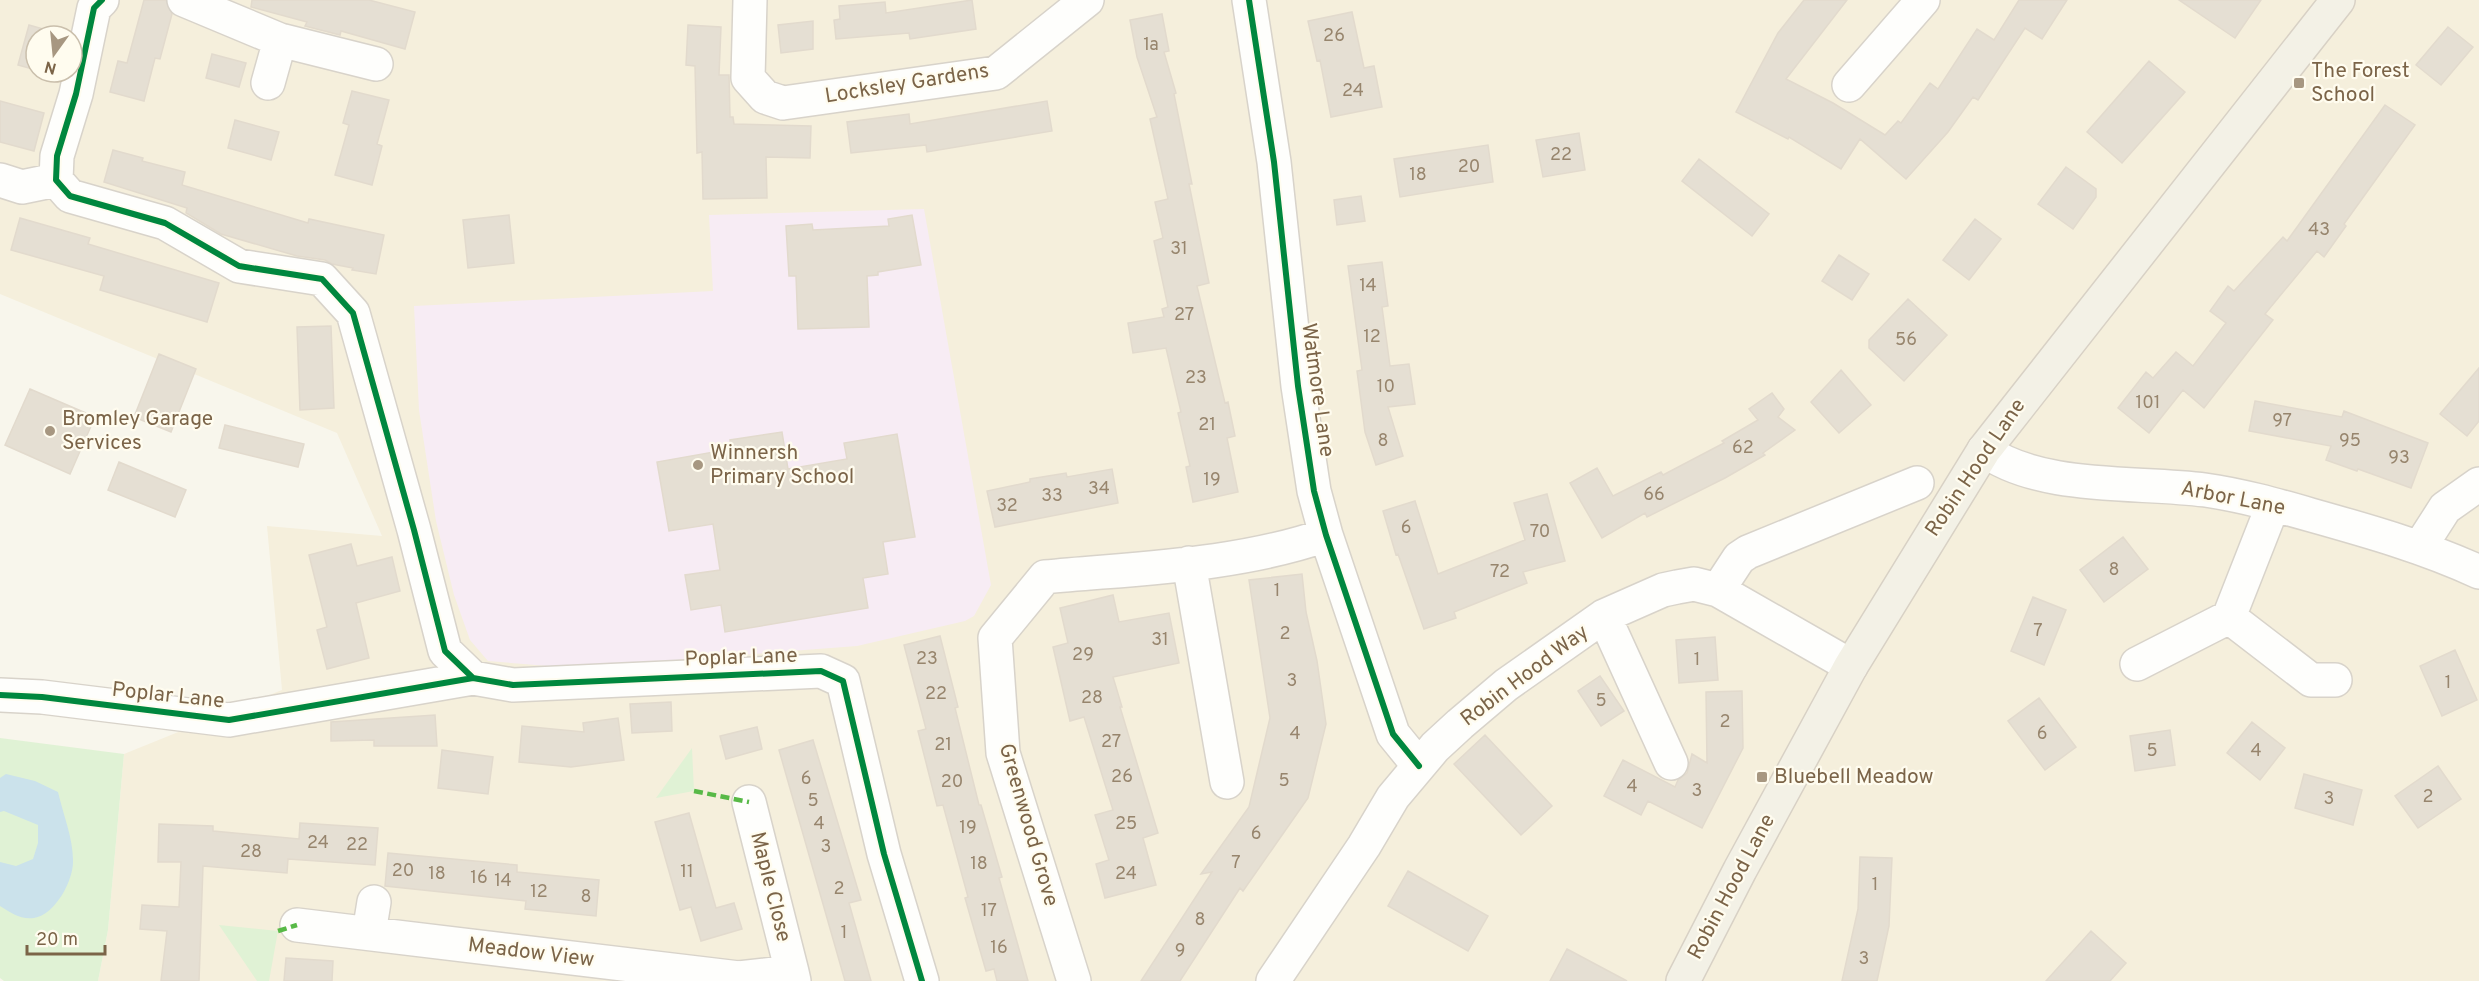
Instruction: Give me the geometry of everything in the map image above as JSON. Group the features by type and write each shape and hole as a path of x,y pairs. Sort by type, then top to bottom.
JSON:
{"main road":[{"name":"Robin Hood Lane","path":"1683,981 1740,870 1851,666 1984,450 2327,4"}],"street":[{"path":"102,0 94,8 76,94 57,156 56,180 70,196 165,223 239,266 322,279 353,313 414,530 445,651 474,678"},
{"path":"184,0 280,40 376,64"},
{"name":"Locksley Gardens","path":"750,0 748,78 765,97 783,103 996,73 1087,0"},
{"name":"Watmore Lane","path":"1249,0 1274,162 1298,386 1314,491 1326,535 1393,734 1419,766"},
{"path":"1849,85 1923,0"},
{"path":"268,83 280,40"},
{"path":"0,180 22,187 56,180"},
{"name":"Arbor Lane","path":"1984,450 2020,470 2084,481 2205,490 2273,504 2420,547 2479,572"},
{"path":"1718,590 1739,558 1748,552 1917,483"},
{"path":"2420,547 2445,508 2479,484"},
{"path":"2137,664 2229,616 2273,504"},
{"name":"Greenwood Grove","path":"1074,981 1003,753 995,638 1045,577 1273,551 1326,535"},
{"path":"1189,562 1227,782"},
{"name":"Robin Hood Way","path":"1273,981 1364,846 1393,797 1435,747 1506,685 1604,616 1663,590 1694,584 1718,590 1851,666"},
{"path":"1604,616 1671,763"},
{"path":"2229,616 2311,680 2335,680"},
{"name":"Poplar Lane","path":"0,695 229,720 474,678 513,685 821,671 843,681 884,854 922,981"},
{"name":"Maple Close","path":"749,802 793,977"},
{"path":"369,933 374,902"},
{"name":"Meadow View","path":"297,925 739,978 793,977"}],"shaded area":[{"path":"0,0 2479,0 2479,981 98,981 108,930 124,754 282,690 267,526 382,536 337,433 0,294"},
{"name":"Winnersh Primary School","path":"924,209 991,585 974,616 965,621 857,646 572,668 488,661 470,640 454,595 436,521 419,410 414,306 713,291 709,215"}],"green space":[{"path":"0,738 124,754 108,930 98,981 4,981 0,978"},
{"path":"692,748 694,791 656,798"},
{"path":"219,925 278,931 269,981 257,981"}],"water":[{"path":"6,774 35,781 58,792 71,843 73,860 67,886 56,904 34,918 20,917 0,906 0,862 16,866 33,859 38,843 38,825 4,811 0,812 0,778"}],"building":[{"path":"144,0 166,0 172,14 160,59 155,58 144,101 110,92 118,61 127,63"},
{"path":"252,0 369,0 415,12 405,49 341,31 340,35 305,26 307,22 251,7"},
{"path":"972,0 976,29 910,39 909,33 836,39 834,20 840,19 839,6 885,2 886,13"},
{"path":"1804,0 1847,0 1786,79 1833,103 1885,135 1898,121 1901,123 1930,83 1938,89 1977,29 1994,40 2019,0 2067,0 2042,39 2025,28 1978,100 1973,97 1948,132 1906,179 1860,139 1841,169 1789,137 1788,139 1736,112 1778,33"},
{"path":"2179,0 2261,0 2235,38"},
{"path":"1352,12 1364,68 1374,66 1382,107 1331,117 1320,60 1317,61 1308,21"},
{"path":"1162,14 1169,51 1164,52 1176,93 1174,94 1192,184 1189,184 1209,283 1197,286 1235,436 1227,438 1238,492 1193,502 1186,467 1190,466 1178,413 1181,412 1166,348 1133,353 1128,323 1164,317 1162,309 1168,307 1154,241 1163,238 1155,202 1168,199 1150,119 1157,117 1137,57 1130,20"},
{"path":"813,21 813,49 781,53 778,25"},
{"path":"688,25 721,27 719,75 729,75 730,117 733,117 734,124 811,126 810,158 766,157 767,198 703,199 702,152 697,153 695,66 686,65"},
{"path":"2448,27 2473,47 2441,85 2416,65"},
{"path":"24,43 24,67 18,65"},
{"path":"212,54 246,63 239,87 206,78"},
{"path":"2149,61 2185,92 2122,163 2087,132"},
{"path":"352,91 389,100 377,144 382,146 372,185 335,175 349,125 343,123"},
{"path":"0,101 44,113 34,151 0,142"},
{"path":"1047,101 1052,131 927,152 926,145 851,153 847,122 909,114 910,124"},
{"path":"2385,105 2415,125 2344,224 2346,226 2324,257 2317,251 2265,314 2273,320 2204,408 2183,390 2149,433 2118,408 2146,372 2153,378 2176,352 2193,366 2226,323 2210,311 2228,286 2234,291 2283,237 2287,241"},
{"path":"235,120 279,132 271,160 228,148"},
{"path":"1579,133 1585,170 1543,177 1536,140"},
{"path":"1488,145 1493,182 1400,197 1394,159"},
{"path":"113,150 143,158 142,161 185,172 182,185 308,223 309,219 384,235 376,274 352,270 353,268 332,264 325,260 297,256 221,234 186,213 187,208 104,182"},
{"path":"1699,159 1769,214 1752,236 1682,181"},
{"path":"2066,167 2096,189 2096,197 2073,229 2038,204"},
{"path":"1361,196 1365,221 1337,225 1334,200"},
{"path":"509,215 514,263 468,268 463,220"},
{"path":"912,215 921,265 867,276 869,327 798,329 796,276 789,276 786,226 812,224 813,230 889,226 888,219"},
{"path":"20,218 90,238 88,244 219,283 207,322 100,290 104,276 11,250"},
{"path":"1975,219 2001,239 1969,280 1943,260"},
{"path":"1839,255 1869,274 1852,300 1822,281"},
{"path":"1382,262 1388,306 1382,307 1390,366 1409,364 1415,404 1388,407 1403,456 1376,465 1365,432 1357,371 1362,370 1348,266"},
{"path":"1908,299 1947,335 1904,381 1869,348 1869,340"},
{"path":"331,326 334,408 300,410 297,327"},
{"path":"159,354 196,369 171,432 134,417"},
{"path":"2479,368 2479,421 2467,436 2440,414"},
{"path":"1841,370 1871,405 1839,433 1811,402"},
{"name":"Bromley Garage Services","path":"30,389 95,417 70,474 5,445"},
{"path":"1772,393 1784,409 1778,417 1795,430 1763,453 1765,455 1725,478 1647,517 1645,513 1602,538 1570,483 1597,468 1613,496 1661,472 1663,475 1724,443 1722,441 1758,420 1749,409"},
{"path":"2255,401 2342,417 2344,411 2428,443 2411,488 2326,460 2331,446 2249,431"},
{"path":"225,425 304,444 298,467 219,448"},
{"path":"782,432 788,469 847,459 844,443 897,434 915,537 883,542 888,574 863,578 868,608 725,632 721,605 691,610 685,575 720,570 713,524 669,531 657,462 731,449 730,440"},
{"path":"119,462 186,490 175,517 108,490"},
{"path":"1112,469 1118,503 995,527 987,491 1030,482 1030,479 1066,473 1067,477"},
{"path":"1547,494 1565,561 1523,572 1527,583 1454,612 1456,618 1424,629 1398,554 1396,555 1383,511 1415,501 1438,574 1525,540 1514,503"},
{"path":"2123,537 2148,569 2104,602 2080,570"},
{"path":"351,544 357,566 392,557 400,591 356,603 369,658 327,669 317,630 327,627 309,555"},
{"path":"1302,574 1306,612 1317,661 1326,724 1308,798 1243,891 1240,888 1180,981 1141,981 1212,872 1201,874 1249,807 1270,718 1249,580"},
{"path":"1113,595 1119,622 1169,613 1179,663 1113,677 1158,833 1143,838 1156,885 1105,898 1096,864 1109,860 1095,815 1113,810 1084,717 1070,721 1053,647 1068,643 1060,608"},
{"path":"2033,597 2066,610 2044,665 2011,651"},
{"path":"940,636 979,805 981,805 1002,877 999,878 1028,981 997,981 994,969 986,971 965,898 968,897 943,805 937,806 918,731 926,729 904,645"},
{"path":"1715,637 1718,680 1679,683 1676,640"},
{"path":"2455,650 2477,700 2442,716 2420,666"},
{"path":"1600,676 1624,711 1601,726 1578,691"},
{"path":"1742,691 1743,748 1702,828 1648,801 1641,815 1604,796 1623,760 1675,787 1678,780 1687,773 1692,754 1707,763 1706,692"},
{"path":"2039,698 2076,747 2045,770 2008,721"},
{"path":"671,702 672,731 632,733 630,704"},
{"path":"435,715 437,746 374,746 374,740 331,741 331,722"},
{"path":"618,718 624,760 571,767 519,762 522,726 584,732 583,723"},
{"path":"2252,722 2285,748 2260,780 2227,753"},
{"path":"757,727 762,749 726,759 720,736"},
{"path":"2170,730 2175,765 2135,771 2130,736"},
{"path":"1485,735 1552,806 1521,835 1454,764"},
{"path":"813,740 861,900 849,903 871,981 845,981 779,750"},
{"path":"442,750 493,757 488,794 438,788"},
{"path":"2438,766 2461,799 2418,828 2395,796"},
{"path":"2304,774 2362,790 2353,825 2295,808"},
{"path":"689,813 716,908 734,903 742,929 701,941 691,907 680,910 655,822"},
{"path":"300,823 378,828 375,865 288,859 287,873 203,866 199,981 161,981 167,931 140,929 142,905 179,907 181,862 158,862 159,824 213,826 213,831 299,839"},
{"path":"388,853 517,865 517,872 599,880 596,916 525,909 526,901 385,886"},
{"path":"1860,857 1892,858 1889,926 1877,981 1842,981 1858,909"},
{"path":"1408,871 1488,916 1468,951 1388,906"},
{"path":"2091,931 2126,963 2110,981 2046,981"},
{"path":"1567,949 1627,981 1550,981"},
{"path":"286,958 333,961 332,981 284,981"}],"marked path":[{"path":"694,791 749,802"},
{"path":"278,931 297,925"}],"cycle path":[{"path":"102,0 94,8 76,94 57,156 56,180 70,196 165,223 239,266 322,279 353,313 414,530 445,651 473,678"},
{"path":"1249,0 1274,162 1298,386 1314,491 1326,535 1393,734 1419,766"},
{"path":"0,695 42,697 229,720 473,678 513,685 821,671 843,681 884,854 922,981"}],"place":[{"name":"The Forest School","path":"2299,83"},
{"name":"Bromley Garage Services","path":"50,431"},
{"name":"Winnersh Primary School","path":"698,465"},
{"name":"Bluebell Meadow","path":"1762,777"}]}
